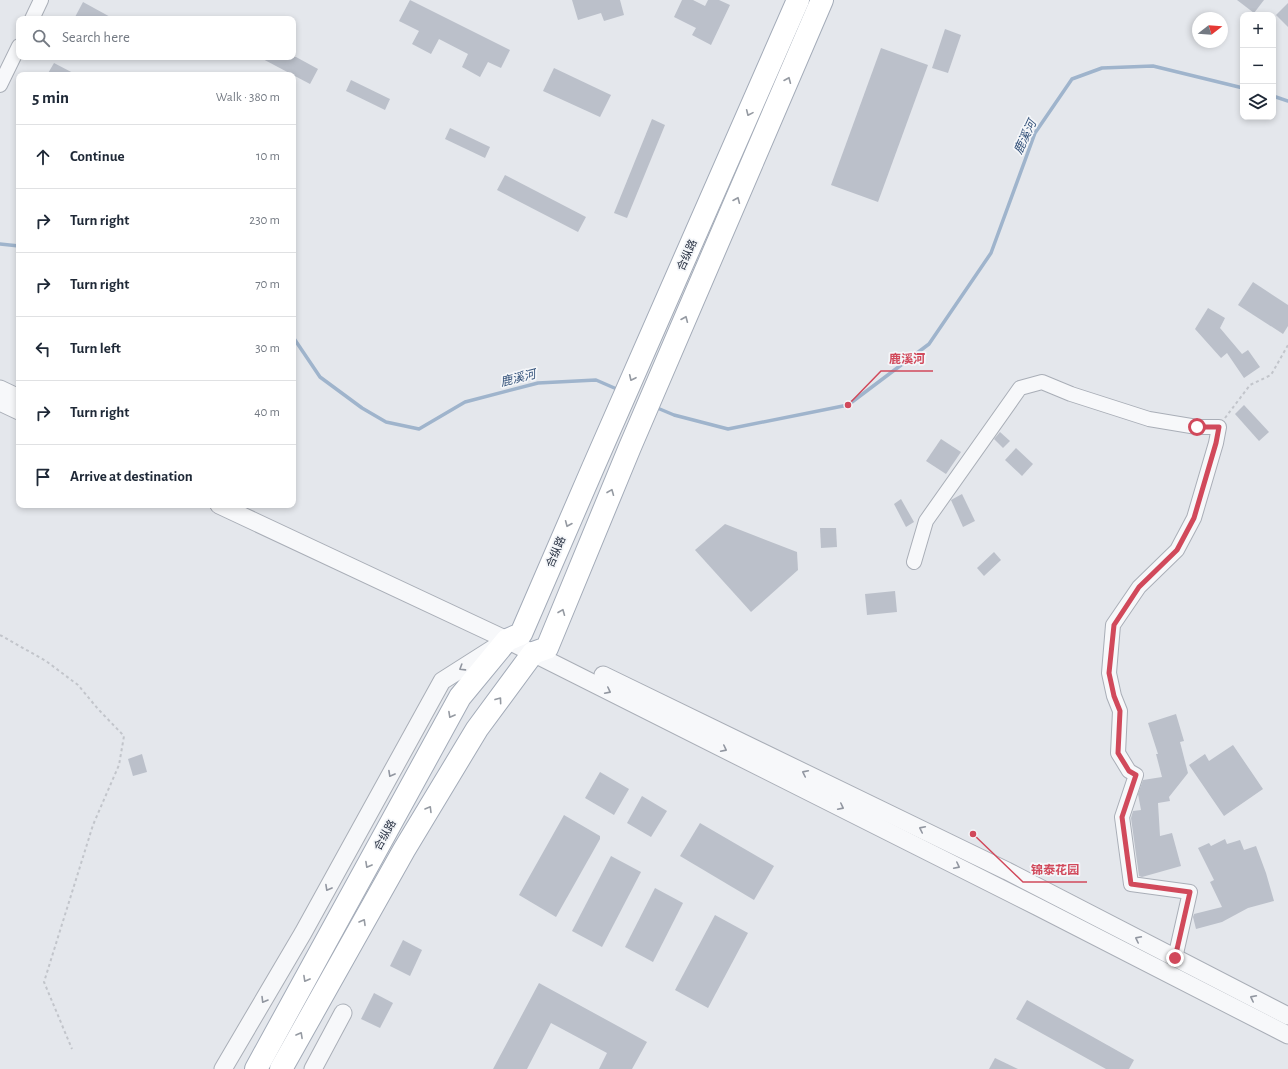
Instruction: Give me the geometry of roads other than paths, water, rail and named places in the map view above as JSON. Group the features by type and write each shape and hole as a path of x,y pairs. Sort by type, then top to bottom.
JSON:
{"main road":[{"name":"合纵路","path":"256,1069 460,697 514,637 648,343 798,0"},
{"path":"281,1069 400,857 473,736 540,651 670,355 822,0"}],"street":[{"path":"33,16 41,0"},
{"path":"0,85 16,52"},
{"path":"914,562 926,521 1020,388 1042,382 1071,394 1149,419 1197,427 1219,427 1216,443 1194,518 1181,544 1177,550 1139,587 1114,625 1109,673 1114,696 1120,711 1118,753 1129,771 1136,775 1122,817 1131,884 1190,892 1175,958"},
{"path":"0,389 16,397"},
{"path":"0,402 16,410"},
{"path":"226,508 514,637"},
{"path":"250,508 440,598 540,651 1288,1035"},
{"path":"223,1069 304,933 442,681 514,637"},
{"path":"540,651 1007,871 1288,1016"},
{"path":"313,1069 342,1014"}],"waterway":[{"name":"鹿溪河","path":"655,407 674,415 728,429 848,405 929,344 991,253 1035,133 1072,79 1102,68 1153,66 1240,87"},
{"name":"鹿溪河","path":"1276,97 1288,101"},
{"name":"鹿溪河","path":"0,244 16,246"},
{"name":"鹿溪河","path":"296,341 320,377 362,408 386,422 419,429 465,402 538,383 596,380 619,390"}],"place":[{"name":"鹿溪河","path":"848,405"},
{"name":"锦泰花园","path":"973,834"}]}
